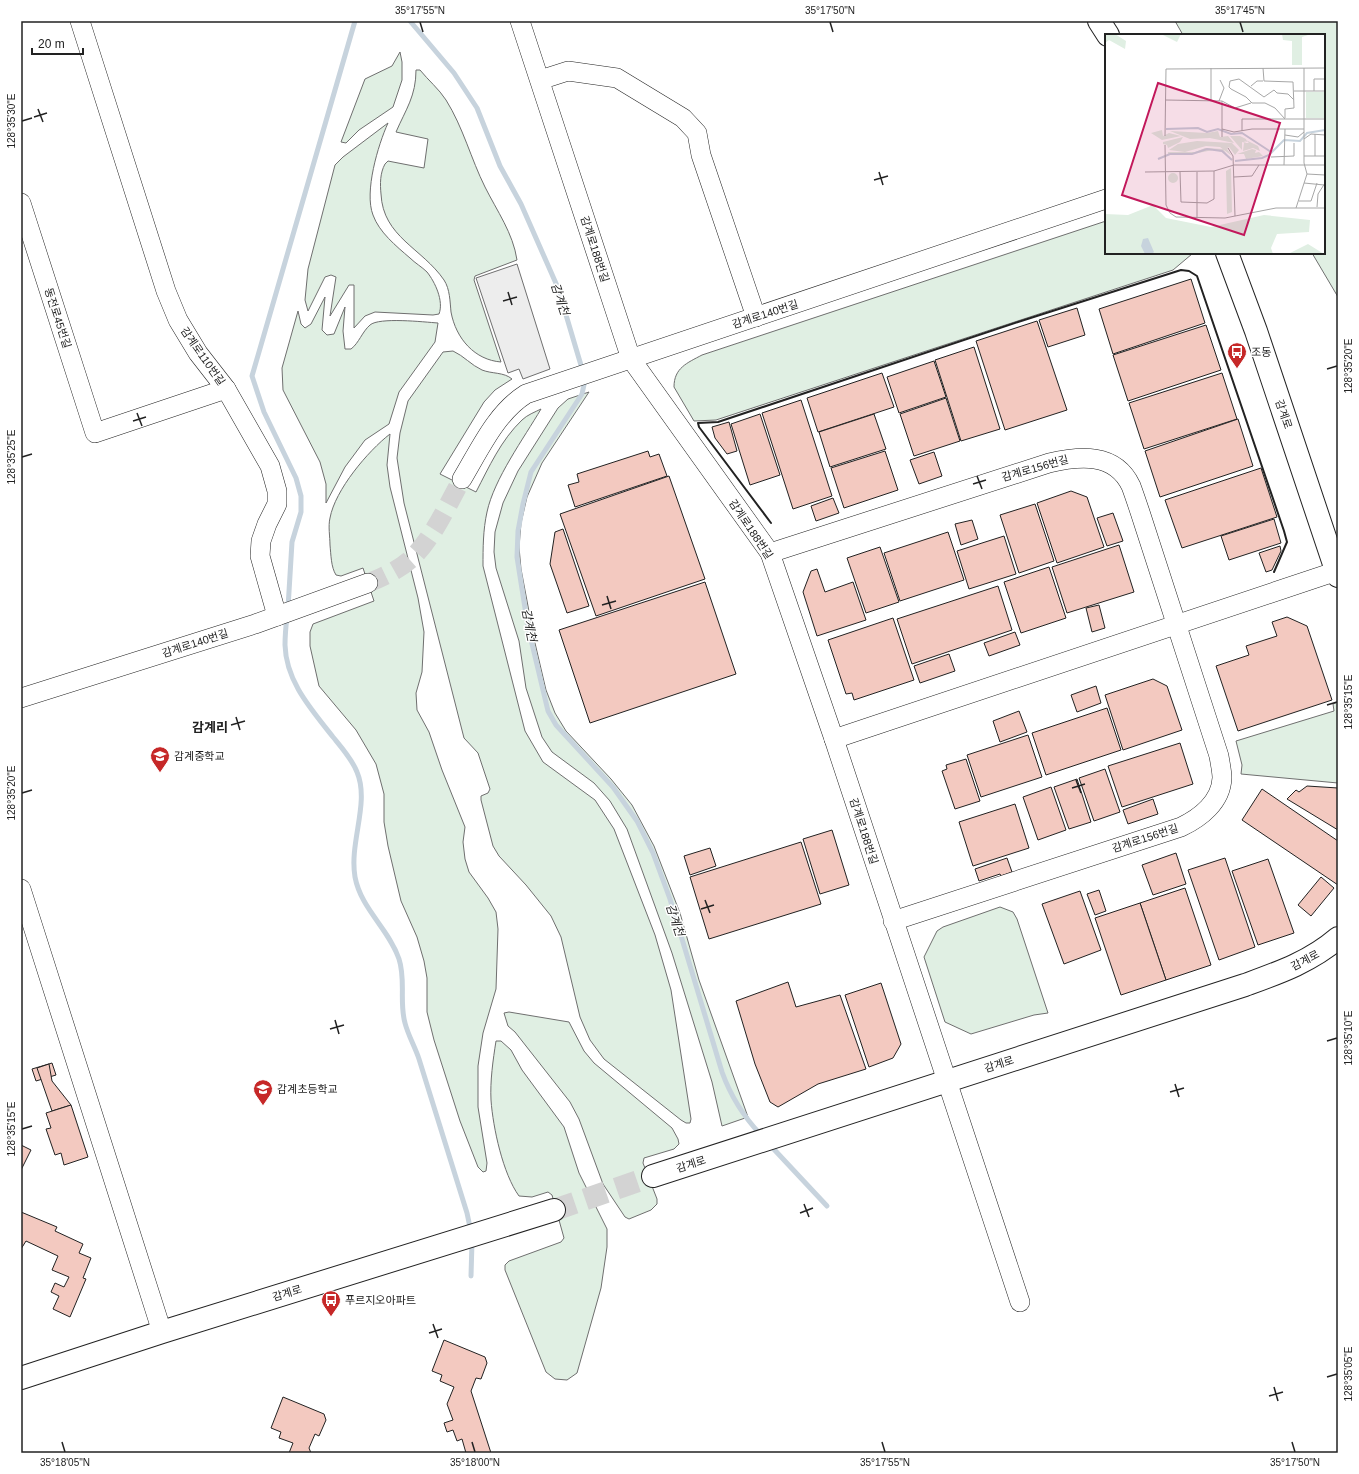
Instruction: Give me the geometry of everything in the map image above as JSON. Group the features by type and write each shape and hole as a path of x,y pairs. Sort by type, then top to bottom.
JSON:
{"main road":[{"path":"1099,21 1107,34"},
{"name":"감계로","path":"1227,254 1256,331 1337,574"},
{"name":"감계로","path":"653,1176 1277,973 1303,963 1325,949 1338,938"},
{"name":"감계로","path":"21,1378 162,1332 554,1210"}],"street":[{"name":"감계로110번길","path":"80,21 166,291 178,320 198,353 226,389 270,466 277,491 277,504 267,524 261,541 260,556 277,616"},
{"name":"감계로188번길","path":"520,21 631,359 770,554 834,739 1020,1302"},
{"path":"540,80 568,71 617,78 683,118 697,133 701,155 756,317"},
{"name":"감계로140번길","path":"462,480 502,415 514,402 539,389 1105,200"},
{"name":"동전로45번길","path":"21,203 95,433 226,389"},
{"name":"감계로156번길","path":"770,554 1049,463 1073,457 1095,459 1108,463 1121,472 1130,485 1177,624 1221,770 1222,779 1220,787 1208,809 1200,816 1181,826 893,921"},
{"path":"834,739 1177,624 1337,574"},
{"name":"감계로140번길","path":"21,698 255,624 368,583"},
{"path":"21,889 162,1332"}],"green space":[{"path":"1175,21 1338,21 1338,297 1313,254 1325,254 1325,34 1182,34"},
{"path":"400,52 402,62 402,80 393,107 359,130 346,143 341,142 365,79 392,66"},
{"path":"416,70 420,70 437,88 452,110 480,176 504,222 515,250 517,260 475,276 474,280 501,362 483,357 468,346 462,339 454,322 451,312 449,291 444,280 425,259 396,232 383,209 381,175 385,164 388,161 424,168 428,139 396,132 412,95 416,79"},
{"path":"388,123 380,143 373,169 370,194 373,215 379,227 388,238 430,276 436,286 440,298 440,309 439,314 433,315 375,312 365,316 354,328 354,285 349,285 330,316 336,277 331,275 325,277 308,311 305,300 308,269 335,165 343,157"},
{"path":"1105,221 1105,254 1192,254 1173,270 716,420 694,421 674,387 676,375 682,367 702,355"},
{"path":"325,297 322,330 327,335 334,334 345,307 343,331 345,349 351,349 370,325 382,321 438,323 435,342 399,392 389,424 365,440 345,467 326,503 326,484 320,462 283,390 282,368 298,311 301,324 305,328 311,324"},
{"path":"453,351 482,370 502,374 512,379 495,390 484,402 440,474 476,492 496,454 508,436 524,418 541,409 503,473 491,499 485,526 483,566 525,731 543,762 595,800 614,829 655,935 671,990 691,1119 690,1123 686,1123 681,1120 604,1059 590,1040 580,1017 561,937 551,916 526,885 499,856 493,846 481,800 481,796 488,793 490,789 478,753 464,738 404,503 397,458 400,433 408,401 443,352"},
{"path":"589,392 542,463 527,497 521,523 519,547 521,569 535,643 546,690 555,713 566,731 611,779 632,805 654,846 680,913 699,980 748,1117 722,1126 712,1082 672,953 627,829 610,801 594,783 552,752 542,737 526,688 519,641 496,568 494,552 495,532 503,503 518,471 558,408 568,399"},
{"path":"390,434 387,465 390,487 418,598 424,632 422,672 416,693 417,710 429,732 442,770 465,827 463,842 465,859 469,872 488,898 496,912 498,929 496,989 483,1033 478,1066 478,1107 487,1163 486,1171 483,1172 478,1167 460,1121 434,1040 427,1012 427,978 424,961 417,937 401,901 388,846 384,822 384,794 376,764 356,730 319,686 310,646 310,632 313,624 374,601 363,568 341,576 336,575 332,561 329,521 338,495 345,484 372,450"},
{"path":"1338,702 1338,783 1241,774 1242,765 1236,741 1334,711 1333,704"},
{"path":"1000,907 1013,912 1017,919 1048,1013 1034,1015 971,1034 945,1022 924,957 937,931 943,927"},
{"path":"509,1012 569,1022 584,1051 594,1063 672,1128 679,1144 674,1149 644,1158 643,1163 657,1199 657,1204 651,1210 629,1219 625,1217 603,1184 579,1119 570,1102 515,1032 508,1026 504,1013"},
{"path":"496,1041 501,1041 511,1050 522,1070 564,1127 579,1173 607,1229 607,1247 601,1288 577,1373 567,1380 555,1379 546,1372 505,1270 505,1265 509,1261 561,1242 564,1238 552,1195 548,1192 532,1197 519,1196 508,1176 494,1124 491,1100 491,1078"}],"shaded area":[{"path":"517,264 550,369 523,379 519,369 508,373 476,278"}],"building":[{"path":"1191,279 1205,323 1113,354 1099,309"},
{"path":"1077,308 1085,335 1048,347 1039,320"},
{"path":"1037,321 1067,410 1005,430 976,341"},
{"path":"1206,325 1221,370 1128,401 1113,355"},
{"path":"974,347 1000,429 961,441 935,360"},
{"path":"934,361 946,397 899,413 887,377"},
{"path":"882,373 894,407 818,432 807,398"},
{"path":"1222,373 1237,419 1144,449 1129,403"},
{"path":"946,398 960,441 914,456 900,414"},
{"path":"801,400 832,496 793,509 762,413"},
{"path":"760,414 780,475 750,485 731,424"},
{"path":"874,414 886,449 830,467 819,432"},
{"path":"1238,419 1253,466 1160,497 1145,451"},
{"path":"729,422 737,451 727,454 715,438 712,427"},
{"path":"648,451 650,457 659,454 667,476 575,507 568,485 579,482 577,474"},
{"path":"885,451 898,490 844,508 831,468"},
{"path":"934,452 942,476 919,484 910,460"},
{"path":"1261,468 1277,517 1182,548 1165,500"},
{"path":"669,476 705,579 596,616 560,514"},
{"path":"1071,491 1087,497 1104,547 1057,563 1037,503"},
{"path":"833,498 839,513 816,521 811,506"},
{"path":"1035,504 1054,561 1019,573 1000,515"},
{"path":"1113,513 1123,541 1107,546 1097,518"},
{"path":"1274,519 1281,543 1229,560 1221,536"},
{"path":"972,520 978,539 961,545 955,524"},
{"path":"563,529 589,606 567,613 550,564 555,532"},
{"path":"948,532 964,580 900,601 884,553"},
{"path":"1004,536 1016,574 969,589 957,551"},
{"path":"1119,545 1134,592 1067,613 1052,567"},
{"path":"1280,546 1281,551 1272,570 1266,572 1259,553"},
{"path":"880,547 899,602 866,613 847,558"},
{"path":"1049,567 1066,618 1021,633 1004,582"},
{"path":"817,569 825,592 853,582 866,620 817,636 803,592 811,571"},
{"path":"705,582 736,674 590,723 559,630"},
{"path":"998,586 1012,630 912,664 897,619"},
{"path":"1099,605 1105,628 1092,632 1086,608"},
{"path":"1287,617 1307,626 1332,700 1238,731 1216,666 1249,655 1246,646 1277,636 1272,622"},
{"path":"893,618 914,680 854,700 852,693 846,694 828,640"},
{"path":"1015,632 1020,645 989,656 984,643"},
{"path":"949,654 955,671 920,683 914,666"},
{"path":"1153,679 1167,686 1182,730 1123,750 1105,695"},
{"path":"1096,686 1101,703 1077,712 1071,695"},
{"path":"1107,708 1121,750 1046,775 1032,733"},
{"path":"1019,711 1027,732 1000,742 993,721"},
{"path":"1028,735 1042,777 981,797 967,755"},
{"path":"1180,743 1193,784 1122,807 1108,766"},
{"path":"966,759 980,801 955,809 942,771 947,769 946,765"},
{"path":"1105,769 1120,812 1094,821 1079,778"},
{"path":"1077,779 1091,822 1069,829 1054,787"},
{"path":"1307,786 1338,788 1338,830 1287,799 1296,790 1299,792"},
{"path":"1051,787 1066,830 1038,840 1023,797"},
{"path":"1262,789 1338,841 1338,885 1242,820"},
{"path":"1153,799 1158,814 1128,824 1123,810"},
{"path":"1015,804 1029,848 973,866 959,822"},
{"path":"832,830 849,885 820,894 803,839"},
{"path":"801,842 821,904 709,939 690,877"},
{"path":"710,848 716,866 690,875 684,856"},
{"path":"1176,853 1186,884 1153,895 1142,865"},
{"path":"1007,858 1012,872 1001,876 1000,874 979,881 975,869"},
{"path":"1225,858 1255,947 1219,960 1188,870"},
{"path":"1268,859 1294,933 1258,945 1232,871"},
{"path":"1321,877 1334,888 1311,916 1298,905"},
{"path":"1185,888 1211,965 1166,980 1140,903"},
{"path":"1099,890 1106,911 1095,915 1087,894"},
{"path":"1080,891 1101,950 1064,964 1042,904"},
{"path":"1140,903 1166,980 1121,995 1095,918"},
{"path":"788,982 796,1007 840,995 866,1069 818,1084 778,1107 770,1102 755,1064 736,1001"},
{"path":"881,983 901,1044 893,1058 869,1067 845,995"},
{"path":"52,1063 56,1075 36,1081 32,1069"},
{"path":"49,1064 52,1081 71,1105 52,1111 37,1068"},
{"path":"71,1105 88,1157 64,1165 61,1153 55,1155 46,1129 51,1128 46,1113"},
{"path":"21,1145 31,1150 21,1170"},
{"path":"21,1212 57,1227 55,1231 83,1244 79,1253 91,1258 83,1278 86,1279 70,1317 53,1309 59,1296 51,1292 55,1283 64,1287 69,1277 52,1270 58,1256 26,1241 21,1249"},
{"path":"444,1340 485,1357 487,1363 481,1379 476,1378 471,1391 491,1453 466,1453 462,1439 457,1441 453,1430 447,1432 444,1423 453,1420 447,1404 454,1387 440,1381 442,1375 432,1371"},
{"path":"283,1397 324,1414 326,1420 319,1436 315,1434 309,1448 311,1453 289,1453 293,1443 279,1438 281,1432 271,1428"}],"waterway":[{"path":"288,608 292,542 301,512 301,496 296,478 264,412 252,376 355,21"},
{"name":"감계천","path":"410,21 454,73 477,108 500,166 521,204 558,288 583,372"},
{"name":"감계천","path":"585,380 582,394 531,472 523,504 518,531 517,557 528,627 548,711 556,725 613,787 637,821 653,853 670,899 722,1072 729,1090 738,1106 761,1135"},
{"path":"287,616 285,641 286,658 295,683 309,706 350,758 357,772 361,797 355,850 355,877 363,899 389,938 399,959 402,975 403,1015 405,1023 419,1059 467,1213 471,1232"},
{"name":"감계천","path":"769,1144 827,1206"},
{"path":"471,1276 472,1242"}],"tunnel":[{"path":"368,583 399,568 415,555 429,538 462,479"},
{"path":"554,1210 653,1176"}],"wall":[{"path":"771,523 699,427 698,423 718,422 1018,322 1181,270 1189,271 1197,276 1284,531 1287,542 1274,572"}],"place":[{"name":"조동","path":"1237,369"},
{"name":"감계중학교","path":"160,773"},
{"name":"감계초등학교","path":"263,1106"},
{"name":"푸르지오아파트","path":"331,1317"}],"district":[{"name":"감계리","path":"210,727"}]}
